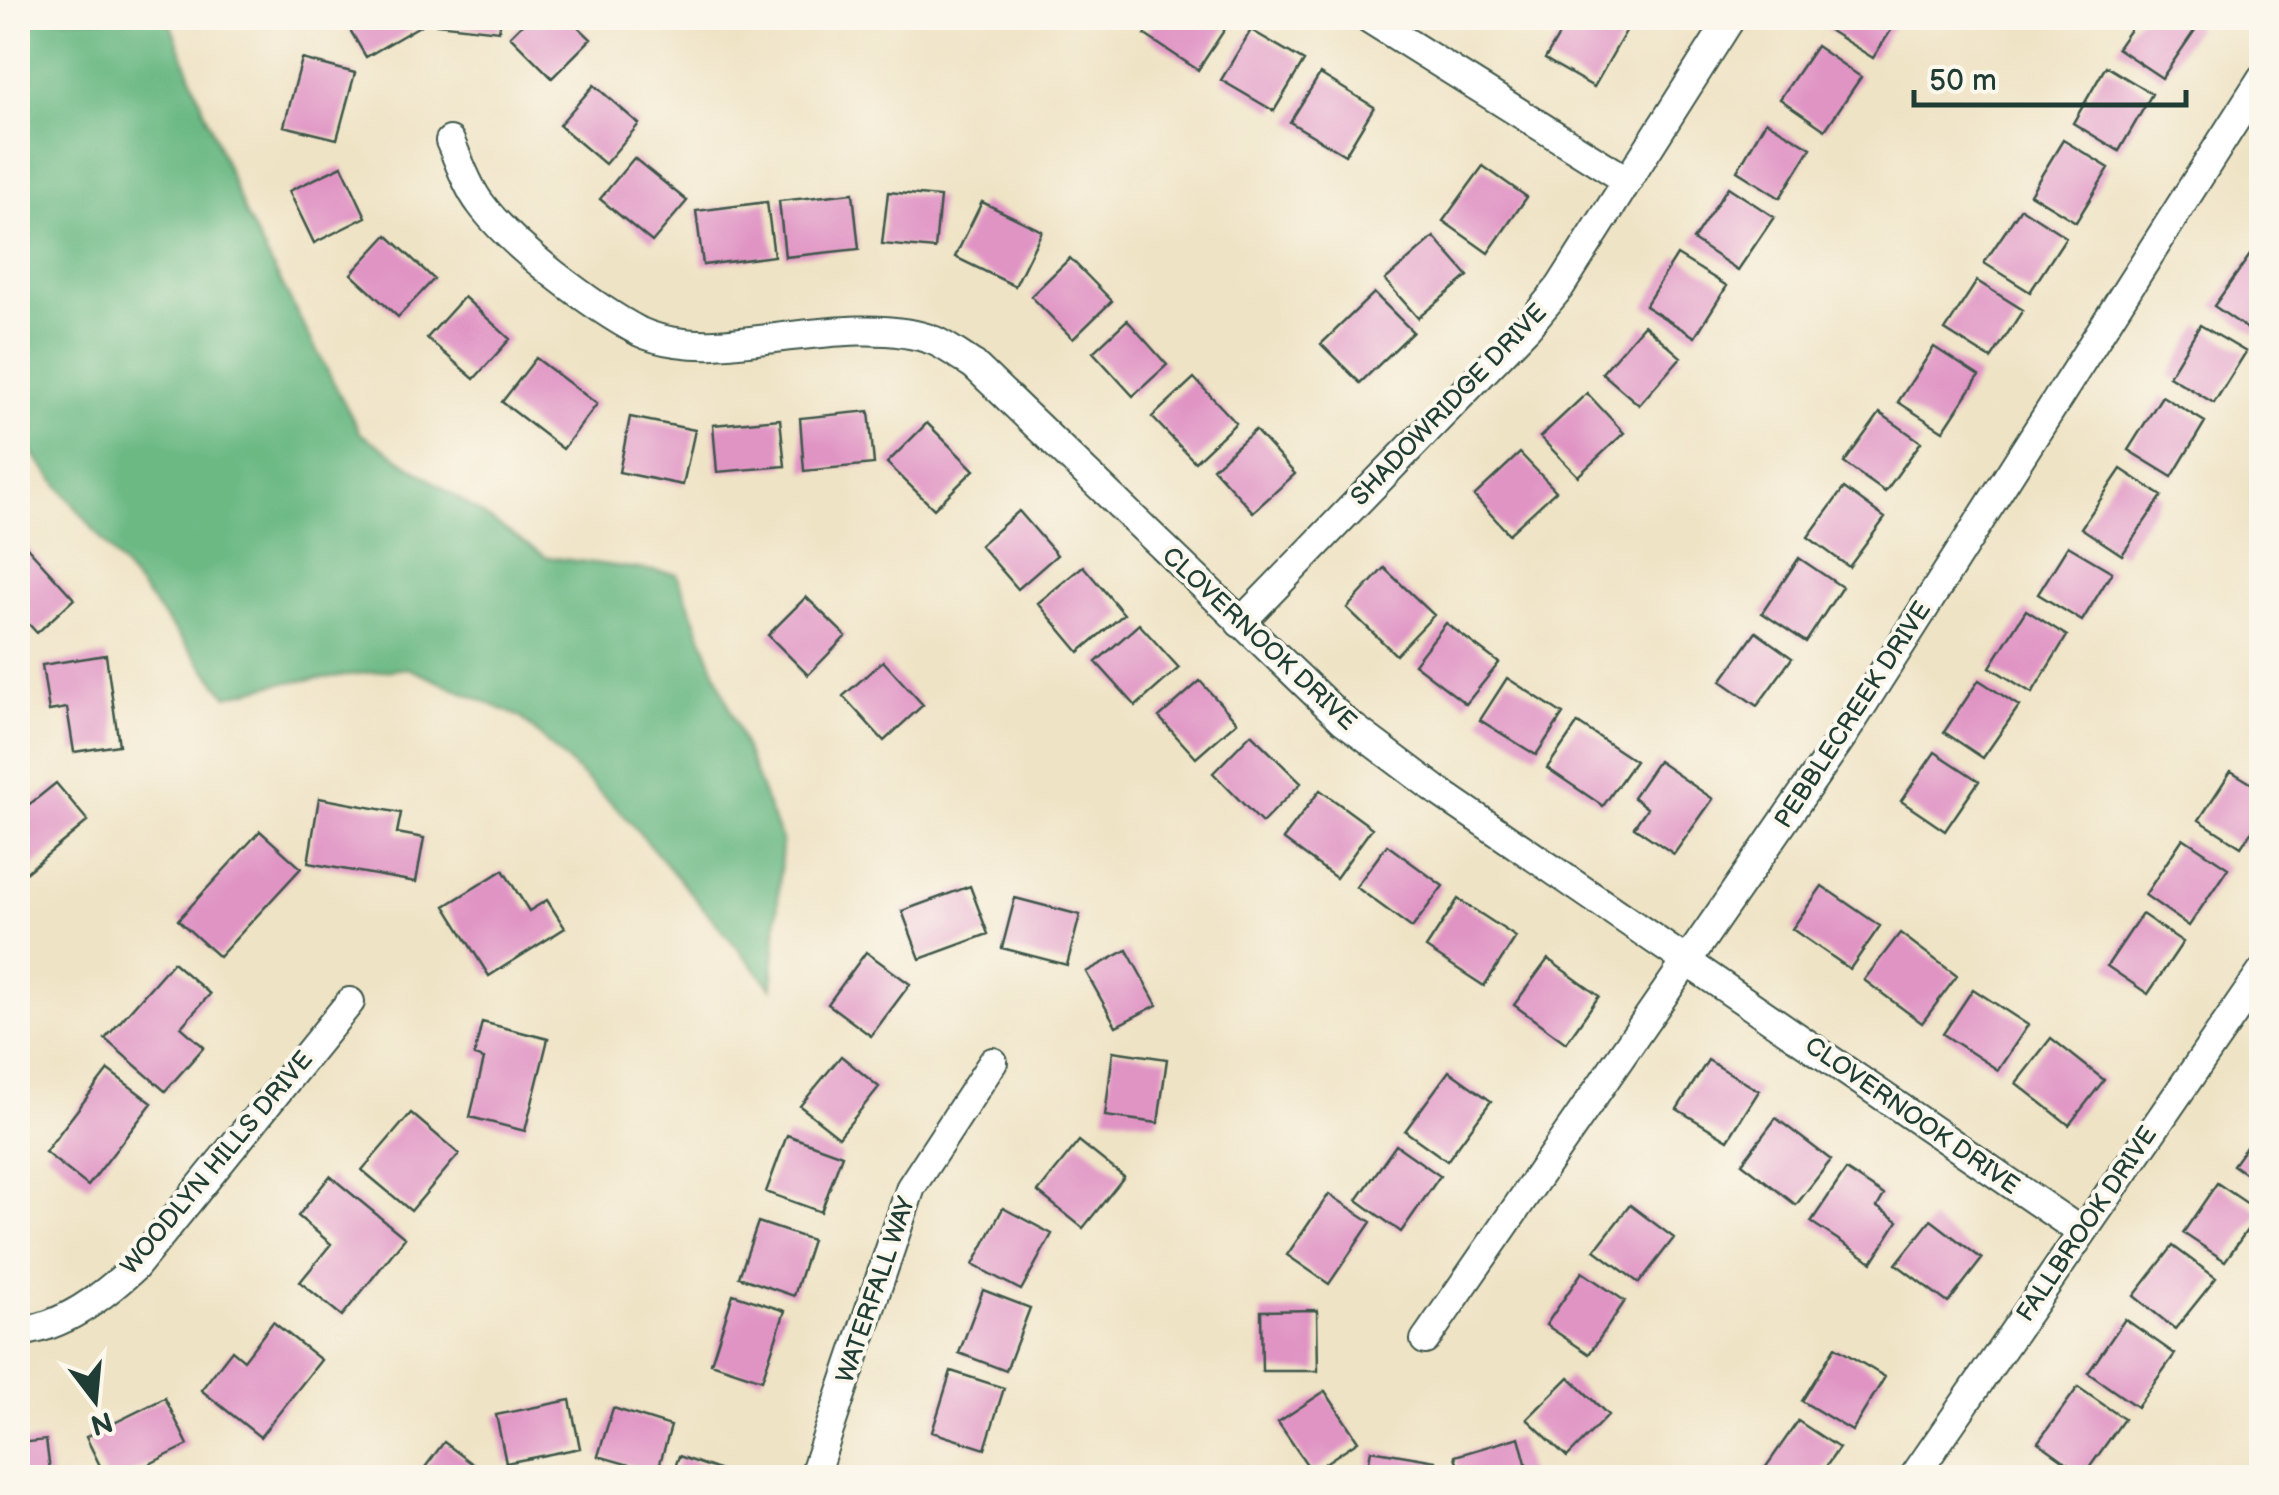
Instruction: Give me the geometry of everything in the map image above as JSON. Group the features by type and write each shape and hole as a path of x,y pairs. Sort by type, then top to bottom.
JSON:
{"street":[{"path":"1368,18 1628,181"},
{"name":"SHADOWRIDGE DRIVE","path":"1240,623 1560,287 1731,18"},
{"name":"PEBBLECREEK DRIVE","path":"1425,1340 1844,734 2262,78"},
{"name":"CLOVERNOOK DRIVE","path":"450,142 479,202 508,233 569,285 643,333 700,344 834,332 910,334 936,342 974,365 1343,720 1419,778 2080,1231"},
{"name":"FALLBROOK DRIVE","path":"1913,1478 2262,972"},
{"name":"WOODLYN HILLS DRIVE","path":"18,1332 50,1323 93,1303 135,1267 350,1002"},
{"name":"WATERFALL WAY","path":"813,1478 910,1187 993,1062"}],"green space":[{"path":"18,18 168,18 246,216 360,433 546,557 677,574 782,842 772,988 624,815 520,717 408,668 281,683 227,696 18,435"}],"building":[{"path":"343,18 420,18 423,24 366,57"},
{"path":"427,18 501,18 499,31 427,23"},
{"path":"528,18 569,18 591,39 552,78 510,36"},
{"path":"1157,18 1221,18 1229,23 1198,70 1145,35"},
{"path":"1569,18 1603,18 1626,31 1594,87 1545,59"},
{"path":"1835,18 1899,18 1873,58 1827,29"},
{"path":"2138,18 2183,18 2197,27 2162,78 2117,48"},
{"path":"1251,30 1304,61 1274,111 1221,80"},
{"path":"1816,46 1861,77 1825,130 1780,99"},
{"path":"302,59 355,73 337,139 284,126"},
{"path":"2106,66 2152,94 2119,151 2073,123"},
{"path":"1320,74 1374,107 1345,155 1290,122"},
{"path":"594,85 639,124 605,164 559,125"},
{"path":"1766,121 1811,148 1780,198 1737,171"},
{"path":"2063,140 2109,168 2076,222 2030,194"},
{"path":"634,158 687,201 652,242 600,199"},
{"path":"342,166 366,217 314,243 289,191"},
{"path":"1483,166 1527,197 1488,253 1443,221"},
{"path":"1728,187 1774,217 1738,270 1693,240"},
{"path":"888,192 940,197 935,249 882,244"},
{"path":"853,193 859,249 785,257 779,201"},
{"path":"767,202 774,256 703,265 696,211"},
{"path":"982,202 1042,231 1015,286 955,257"},
{"path":"2021,208 2066,237 2030,292 1984,263"},
{"path":"387,235 434,279 398,317 351,274"},
{"path":"1434,237 1468,276 1418,318 1385,280"},
{"path":"1677,255 1727,286 1695,337 1645,306"},
{"path":"2250,255 2262,263 2262,324 2255,334 2214,306"},
{"path":"1070,258 1112,301 1073,339 1031,296"},
{"path":"1977,281 2023,310 1991,359 1945,330"},
{"path":"1374,293 1413,332 1360,383 1321,344"},
{"path":"464,297 510,339 474,379 427,338"},
{"path":"1127,320 1167,365 1133,396 1093,352"},
{"path":"1644,325 1681,357 1639,405 1602,373"},
{"path":"2200,325 2246,352 2214,403 2169,376"},
{"path":"1934,347 1979,376 1943,431 1898,402"},
{"path":"536,358 597,404 563,449 502,402"},
{"path":"1194,378 1236,423 1195,462 1152,417"},
{"path":"1587,393 1624,433 1578,476 1540,437"},
{"path":"2162,396 2205,422 2172,477 2128,450"},
{"path":"869,411 874,464 804,471 800,418"},
{"path":"1880,413 1921,442 1885,492 1844,463"},
{"path":"630,417 695,430 683,485 619,472"},
{"path":"780,419 785,466 717,472 713,425"},
{"path":"927,423 974,470 934,509 887,463"},
{"path":"1255,430 1295,474 1253,512 1213,468"},
{"path":"1520,453 1556,491 1509,534 1474,496"},
{"path":"2121,469 2162,496 2122,555 2081,528"},
{"path":"1844,488 1885,518 1849,567 1808,537"},
{"path":"1019,511 1057,555 1018,589 980,545"},
{"path":"18,537 74,599 37,633 18,612"},
{"path":"2068,546 2112,572 2082,621 2038,594"},
{"path":"1799,558 1842,587 1806,642 1762,613"},
{"path":"1083,566 1124,614 1079,652 1038,603"},
{"path":"1384,568 1434,615 1396,655 1347,608"},
{"path":"806,597 846,636 808,675 768,635"},
{"path":"2026,610 2067,636 2032,693 1990,667"},
{"path":"1446,623 1499,663 1466,704 1414,664"},
{"path":"1139,624 1179,668 1136,706 1096,662"},
{"path":"1756,632 1792,658 1757,706 1721,681"},
{"path":"106,655 119,745 74,752 67,708 49,711 42,665"},
{"path":"883,661 923,705 884,741 843,696"},
{"path":"1507,678 1563,714 1536,755 1480,720"},
{"path":"1979,680 2019,706 1983,758 1944,732"},
{"path":"1200,681 1237,722 1196,758 1159,717"},
{"path":"1578,723 1635,761 1603,806 1547,768"},
{"path":"1251,734 1301,783 1262,823 1213,773"},
{"path":"1935,752 1979,781 1945,831 1901,801"},
{"path":"1658,761 1713,799 1674,854 1634,827 1647,808 1633,797"},
{"path":"2231,771 2262,790 2262,816 2241,847 2199,820"},
{"path":"56,783 88,821 18,879 18,789 30,804"},
{"path":"1320,790 1372,828 1336,878 1283,839"},
{"path":"319,798 401,813 397,833 424,838 416,882 308,863"},
{"path":"260,831 301,868 219,957 178,920"},
{"path":"2183,838 2228,868 2189,926 2145,895"},
{"path":"1387,845 1443,886 1412,928 1356,887"},
{"path":"503,870 529,911 547,900 565,928 489,976 445,906"},
{"path":"970,886 988,934 920,959 902,911"},
{"path":"1822,886 1880,926 1850,969 1792,929"},
{"path":"1015,898 1080,915 1067,965 1002,948"},
{"path":"1458,899 1516,937 1484,986 1426,948"},
{"path":"2142,914 2183,942 2148,994 2107,966"},
{"path":"1900,933 1957,976 1922,1023 1864,980"},
{"path":"1127,950 1157,1005 1116,1026 1086,972"},
{"path":"866,952 910,984 871,1036 828,1004"},
{"path":"1548,959 1599,996 1566,1043 1514,1005"},
{"path":"173,962 210,994 181,1027 204,1047 165,1091 105,1039"},
{"path":"1973,989 2028,1025 1998,1070 1943,1034"},
{"path":"482,1022 548,1039 525,1131 470,1117 484,1059 474,1056"},
{"path":"2051,1038 2104,1080 2069,1125 2016,1083"},
{"path":"1113,1051 1167,1059 1158,1123 1105,1116"},
{"path":"841,1056 879,1087 839,1137 800,1106"},
{"path":"1708,1060 1759,1091 1728,1140 1677,1109"},
{"path":"108,1070 152,1103 88,1186 45,1152"},
{"path":"1449,1071 1491,1101 1447,1161 1405,1131"},
{"path":"411,1113 459,1154 411,1211 362,1170"},
{"path":"1776,1118 1831,1160 1796,1205 1742,1163"},
{"path":"2262,1125 2262,1185 2233,1165"},
{"path":"787,1135 842,1155 821,1212 766,1192"},
{"path":"1079,1141 1124,1177 1083,1228 1038,1192"},
{"path":"1396,1145 1440,1176 1401,1232 1357,1200"},
{"path":"1846,1170 1884,1195 1877,1207 1898,1221 1872,1262 1811,1222"},
{"path":"330,1176 405,1238 342,1316 300,1282 331,1244 298,1216"},
{"path":"2217,1183 2260,1212 2225,1261 2183,1233"},
{"path":"1329,1194 1371,1222 1329,1284 1287,1255"},
{"path":"1630,1205 1674,1238 1639,1283 1595,1250"},
{"path":"1003,1208 1052,1234 1021,1290 973,1265"},
{"path":"1931,1220 1982,1259 1948,1303 1896,1264"},
{"path":"758,1222 812,1240 794,1296 739,1277"},
{"path":"2173,1246 2216,1278 2175,1329 2134,1296"},
{"path":"1582,1272 1625,1301 1589,1354 1546,1325"},
{"path":"983,1290 1030,1308 1006,1371 959,1353"},
{"path":"733,1294 785,1311 762,1380 711,1363"},
{"path":"1317,1310 1318,1371 1262,1371 1261,1311"},
{"path":"2125,1319 2175,1354 2137,1407 2088,1373"},
{"path":"273,1322 321,1360 260,1437 201,1390 232,1350 244,1360"},
{"path":"1835,1347 1885,1377 1852,1431 1802,1401"},
{"path":"951,1371 1004,1388 985,1449 932,1432"},
{"path":"1569,1377 1608,1415 1567,1457 1527,1419"},
{"path":"2078,1387 2124,1419 2084,1475 2038,1442"},
{"path":"1325,1391 1358,1441 1312,1472 1278,1422"},
{"path":"165,1398 188,1445 121,1478 106,1478 86,1437"},
{"path":"570,1400 580,1448 506,1463 496,1415"},
{"path":"613,1408 671,1426 657,1473 598,1456"},
{"path":"1798,1421 1839,1448 1818,1478 1767,1478 1761,1474"},
{"path":"1519,1437 1530,1478 1461,1478 1455,1456"},
{"path":"46,1440 51,1478 18,1478 18,1443"},
{"path":"444,1442 491,1478 417,1478"},
{"path":"1371,1450 1436,1461 1434,1478 1366,1478"},
{"path":"679,1456 738,1477 738,1478 671,1478"},
{"path":"2036,1462 2060,1478 2026,1478"}]}
